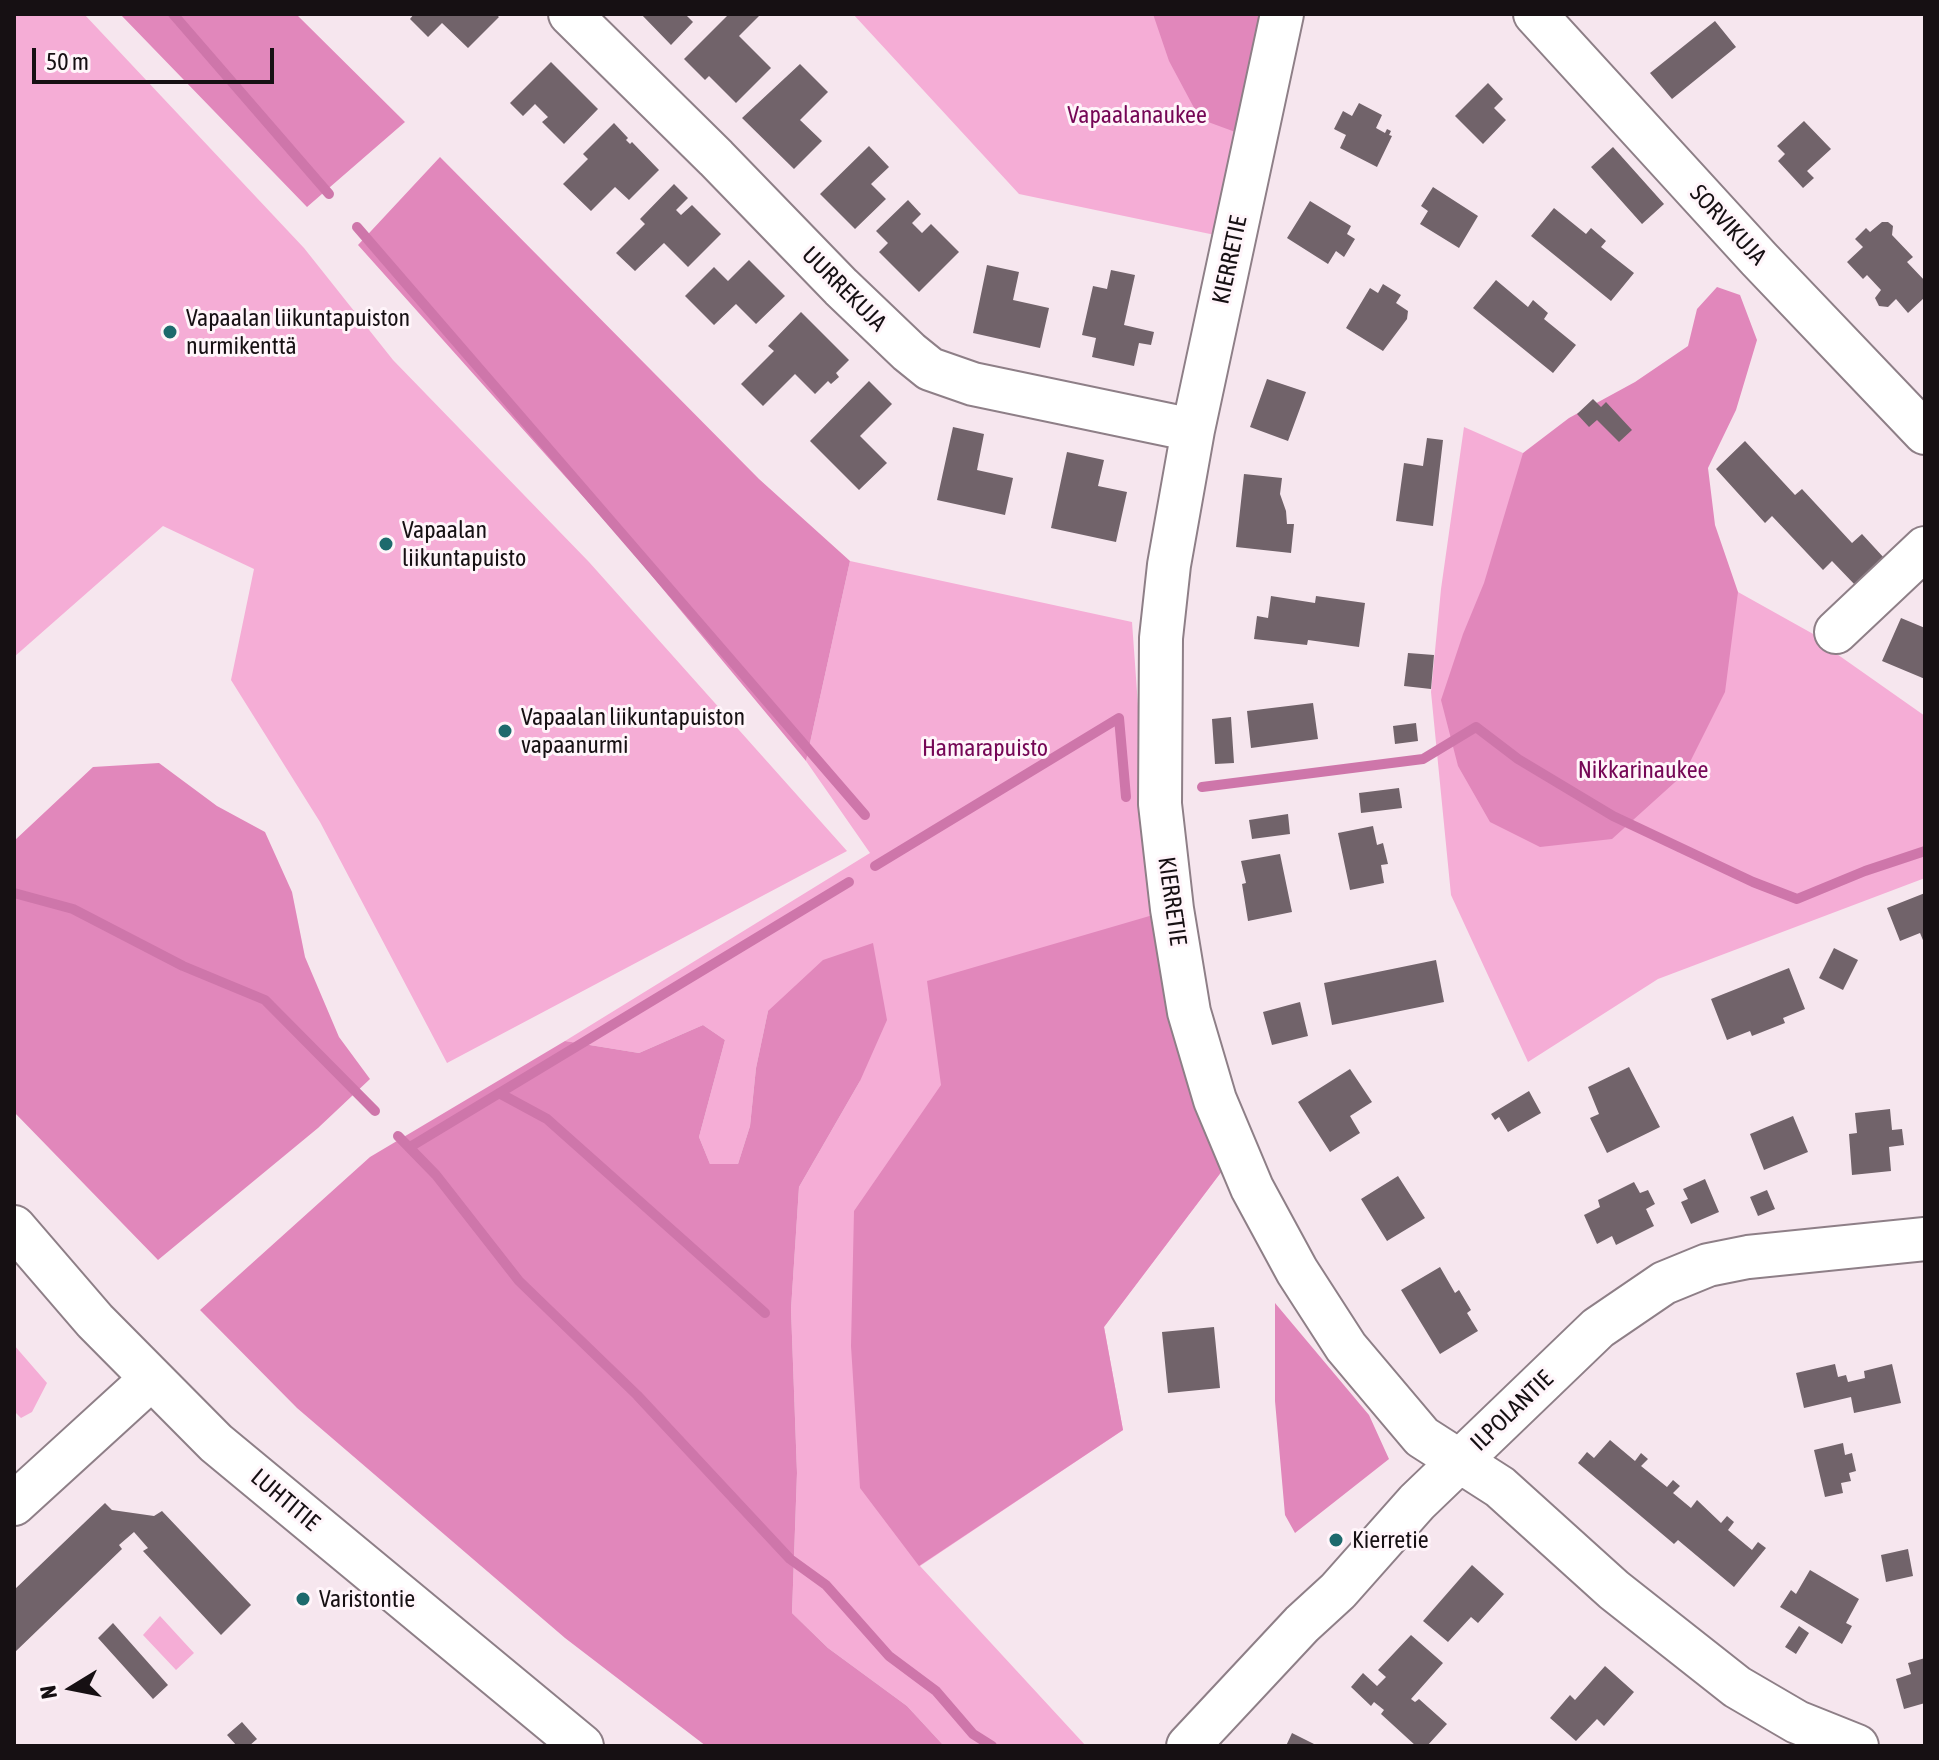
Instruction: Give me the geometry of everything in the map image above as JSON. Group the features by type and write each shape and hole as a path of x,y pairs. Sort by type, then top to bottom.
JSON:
{"street":[{"name":"UURREKUJA","path":"570,14 841,287 930,369 973,384 1193,430"},
{"name":"KIERRETIE","path":"1282,14 1193,430 1169,565 1161,638 1160,804 1172,909 1189,1012 1215,1100 1253,1191 1297,1271 1346,1347 1406,1421 1422,1437 1500,1487 1614,1590 1737,1687 1797,1722 1857,1746"},
{"name":"SORVIKUJA","path":"1535,14 1759,259 1925,433"},
{"path":"1836,632 1925,548"},
{"name":"LUHTITIE","path":"14,1227 95,1321 216,1443 582,1746"},
{"name":"ILPOLANTIE","path":"1188,1746 1302,1624 1338,1591 1417,1502 1598,1328 1664,1283 1708,1265 1748,1257 1925,1239"},
{"path":"14,1504 151,1379"}],"green space":[{"name":"Vapaalan liikuntapuisto","path":"14,14 84,14 304,248 393,360 589,562 847,851 447,1063 320,822 231,680 254,569 163,526 14,657"},
{"path":"120,14 296,14 405,122 307,207"},
{"name":"Vapaalanaukee","path":"853,14 1265,14 1215,235 1019,194"},
{"path":"1153,14 1265,14 1238,133 1200,119 1169,61"},
{"path":"440,157 759,479 850,561 806,761 622,540 358,245"},
{"path":"1717,287 1740,295 1757,340 1736,410 1708,468 1715,525 1738,592 1725,692 1684,774 1612,839 1540,847 1490,822 1458,766 1441,700 1484,583 1523,453 1569,418 1635,382 1688,346 1697,309"},
{"name":"Nikkarinaukee","path":"1464,427 1523,453 1738,592 1815,635 1834,652 1925,716 1925,878 1658,979 1528,1062 1451,895 1431,692 1441,589"},
{"name":"Hamarapuisto","path":"850,561 1132,622 1153,915 1180,1047 1222,1171 1104,1327 1123,1430 920,1566 1086,1746 944,1746 907,1706 828,1648 792,1613 797,1473 791,1309 799,1187 860,1081 768,1011 756,1068 750,1126 738,1164 710,1164 699,1137 725,1040 703,1025 639,1053 565,1041 870,853 806,761"},
{"path":"159,763 217,806 265,832 292,892 305,957 339,1037 370,1079 318,1128 158,1260 14,1112 14,841 93,767"},
{"path":"1153,915 1180,1047 1222,1171 1104,1327 1123,1430 919,1566 860,1488 851,1346 854,1211 941,1085 927,981"},
{"path":"873,943 887,1020 860,1081 799,1187 791,1309 797,1473 792,1613 828,1648 907,1706 944,1746 706,1746 565,1638 297,1408 200,1310 370,1157 565,1041 639,1053 703,1025 725,1040 699,1137 710,1164 738,1164 750,1126 756,1068 768,1011 823,960"},
{"path":"1275,1303 1369,1415 1389,1459 1295,1533 1285,1515 1275,1401"},
{"path":"14,1345 47,1383 32,1412 21,1418 14,1411"},
{"path":"160,1616 194,1653 176,1670 143,1635"}],"building":[{"path":"414,14 496,14 499,17 468,48 442,23 428,37 410,19"},
{"path":"641,14 685,14 693,22 671,45"},
{"path":"729,14 761,14 739,36 771,68 736,103 709,76 705,80 684,59"},
{"path":"1715,21 1736,47 1672,99 1650,73"},
{"path":"551,62 598,109 564,144 542,122 548,117 535,104 523,116 510,103"},
{"path":"800,64 828,92 800,120 822,141 794,169 742,118"},
{"path":"1488,83 1503,99 1494,108 1506,120 1483,144 1455,116"},
{"path":"1359,103 1382,115 1376,128 1385,133 1387,129 1391,131 1389,135 1392,136 1377,167 1340,148 1346,135 1334,129 1343,111 1352,116"},
{"path":"1804,121 1831,149 1807,171 1814,178 1803,188 1778,161 1785,154 1777,146"},
{"path":"614,123 628,138 626,140 630,144 632,142 659,170 629,200 615,187 591,211 563,184 588,159 583,154"},
{"path":"869,146 889,167 871,184 886,199 855,229 820,194"},
{"path":"1613,147 1664,204 1642,224 1591,167"},
{"path":"674,184 688,198 676,210 681,215 692,205 721,234 688,267 664,243 635,271 616,253 645,224 640,219"},
{"path":"1433,187 1478,216 1459,248 1420,224 1428,211 1421,206"},
{"path":"908,200 921,214 912,223 922,233 931,224 959,252 919,292 879,252 888,243 876,231"},
{"path":"1310,201 1351,226 1347,234 1355,239 1344,257 1336,251 1328,264 1287,238"},
{"path":"1554,208 1586,234 1591,228 1606,241 1601,247 1634,273 1611,301 1531,236"},
{"path":"1882,222 1893,226 1892,235 1913,257 1907,262 1925,281 1925,297 1908,313 1896,299 1888,307 1879,306 1875,298 1881,290 1867,275 1863,279 1847,262 1863,247 1855,239 1866,228 1870,232"},
{"path":"749,260 785,296 756,324 736,304 714,325 685,296 714,267 728,281"},
{"path":"987,265 1019,272 1013,300 1049,308 1040,348 973,333"},
{"path":"1111,270 1135,275 1124,325 1154,332 1151,345 1139,343 1134,366 1092,357 1096,338 1082,335 1093,286 1107,289"},
{"path":"1496,280 1528,307 1533,300 1548,313 1544,319 1576,345 1553,373 1473,308"},
{"path":"1383,284 1401,295 1396,303 1408,311 1407,319 1383,351 1346,328 1370,288 1378,293"},
{"path":"801,312 849,360 836,373 839,377 831,384 828,381 815,394 795,374 763,406 741,384 774,351 768,346"},
{"path":"1267,379 1306,392 1288,441 1250,427"},
{"path":"869,381 892,404 860,436 887,463 859,490 810,441"},
{"path":"1593,399 1601,407 1606,402 1632,430 1619,442 1597,420 1589,427 1577,414"},
{"path":"953,427 984,434 977,470 1013,478 1005,515 937,500"},
{"path":"1427,438 1443,440 1433,526 1396,521 1404,463 1423,466"},
{"path":"1745,441 1795,495 1802,489 1852,543 1862,534 1885,559 1856,586 1832,561 1823,570 1772,516 1765,523 1716,469"},
{"path":"1067,452 1104,460 1098,486 1127,492 1116,542 1051,528"},
{"path":"1244,474 1282,478 1280,494 1287,524 1294,524 1291,553 1236,547"},
{"path":"1271,596 1315,603 1316,596 1365,603 1359,647 1308,640 1307,645 1254,639 1257,616 1268,618"},
{"path":"1901,618 1925,628 1925,679 1882,661"},
{"path":"1408,653 1434,655 1431,689 1404,686"},
{"path":"1313,703 1318,739 1251,748 1247,711"},
{"path":"1231,717 1234,763 1215,764 1212,719"},
{"path":"1416,723 1418,741 1395,744 1393,726"},
{"path":"1399,788 1402,808 1361,813 1359,793"},
{"path":"1288,814 1290,834 1252,839 1249,820"},
{"path":"1373,826 1377,845 1383,843 1388,864 1381,865 1384,883 1350,890 1338,833"},
{"path":"1280,854 1292,912 1248,921 1242,884 1246,883 1241,861"},
{"path":"1925,893 1925,945 1920,933 1900,941 1887,908"},
{"path":"1834,948 1858,960 1843,990 1819,978"},
{"path":"1436,960 1444,1002 1332,1025 1324,983"},
{"path":"1789,968 1805,1009 1783,1018 1785,1023 1752,1036 1750,1031 1727,1040 1711,999"},
{"path":"1300,1002 1308,1036 1272,1045 1263,1012"},
{"path":"1629,1067 1660,1127 1607,1153 1590,1118 1599,1114 1588,1087"},
{"path":"1350,1069 1372,1102 1350,1116 1360,1133 1330,1152 1298,1102"},
{"path":"1529,1091 1541,1113 1508,1132 1499,1117 1495,1120 1491,1114"},
{"path":"1890,1109 1892,1130 1902,1129 1904,1145 1889,1147 1891,1171 1852,1175 1849,1134 1857,1133 1855,1113"},
{"path":"1793,1116 1808,1152 1764,1170 1750,1134"},
{"path":"1398,1176 1425,1218 1387,1241 1361,1199"},
{"path":"1705,1179 1719,1212 1691,1224 1681,1202 1688,1199 1683,1189"},
{"path":"1634,1182 1640,1193 1648,1190 1655,1204 1646,1209 1654,1226 1616,1245 1612,1236 1597,1244 1584,1215 1600,1207 1598,1200"},
{"path":"1767,1190 1775,1209 1758,1216 1750,1197"},
{"path":"1440,1267 1455,1293 1459,1290 1471,1310 1467,1313 1478,1331 1440,1354 1401,1290"},
{"path":"1214,1327 1220,1388 1168,1393 1162,1332"},
{"path":"1835,1364 1838,1377 1846,1375 1848,1382 1865,1378 1864,1371 1892,1364 1901,1403 1854,1413 1851,1397 1804,1408 1796,1373"},
{"path":"1610,1440 1635,1461 1641,1453 1648,1459 1641,1466 1667,1487 1673,1480 1680,1486 1673,1493 1691,1508 1697,1500 1721,1523 1727,1516 1734,1522 1728,1530 1752,1550 1758,1542 1766,1548 1734,1587 1678,1540 1674,1544 1578,1463 1587,1452 1594,1458"},
{"path":"1843,1443 1845,1455 1852,1453 1856,1471 1849,1473 1851,1481 1841,1483 1843,1493 1825,1497 1814,1450"},
{"path":"105,1503 112,1510 154,1516 162,1511 251,1605 221,1635 143,1551 148,1548 134,1532 119,1545 122,1549 14,1653 14,1590"},
{"path":"1908,1549 1913,1576 1886,1582 1881,1555"},
{"path":"1472,1565 1504,1594 1478,1623 1471,1617 1448,1642 1423,1621"},
{"path":"1810,1570 1859,1599 1846,1623 1852,1626 1842,1644 1780,1607 1791,1590 1796,1594"},
{"path":"113,1623 168,1685 153,1699 98,1638"},
{"path":"1799,1626 1809,1633 1796,1654 1785,1647"},
{"path":"1411,1635 1443,1663 1411,1699 1415,1702 1419,1699 1447,1724 1427,1746 1416,1746 1381,1714 1384,1710 1374,1702 1371,1706 1351,1687 1363,1673 1377,1686 1386,1677 1378,1670"},
{"path":"1925,1658 1925,1703 1904,1709 1896,1679 1911,1674 1908,1663"},
{"path":"1605,1666 1634,1692 1604,1726 1597,1719 1576,1741 1550,1718 1570,1695 1575,1700"},
{"path":"242,1722 257,1739 249,1746 237,1746 227,1735"},
{"path":"1292,1733 1318,1746 1286,1746"}],"waterway":[{"path":"173,14 329,194"},
{"path":"357,227 865,815"},
{"path":"875,866 1119,718 1126,797"},
{"path":"1202,787 1423,759 1476,727 1518,759 1613,816 1753,882 1797,899 1925,851"},
{"path":"410,1147 849,882"},
{"path":"14,893 73,909 183,966 265,1000 375,1111"},
{"path":"499,1093 547,1119 765,1313"},
{"path":"398,1136 436,1175 519,1281 637,1395 790,1559 826,1585 889,1656 936,1691 973,1734 992,1746"}],"place":[{"name":"Vapaalan liikuntapuiston nurmikenttä","path":"170,332"},
{"name":"Vapaalan liikuntapuisto","path":"386,544"},
{"name":"Vapaalan liikuntapuiston vapaanurmi","path":"505,731"},
{"name":"Kierretie","path":"1336,1540"},
{"name":"Varistontie","path":"303,1599"}]}
